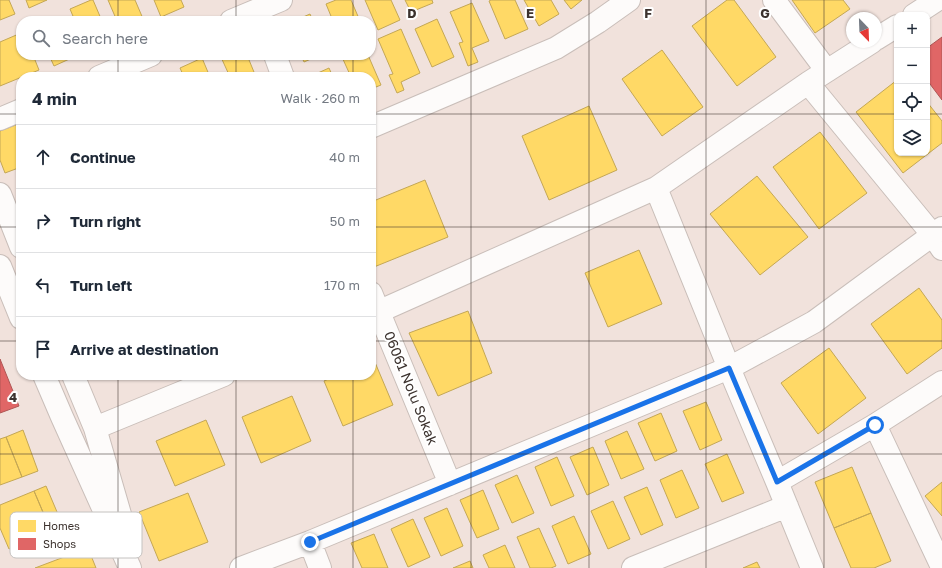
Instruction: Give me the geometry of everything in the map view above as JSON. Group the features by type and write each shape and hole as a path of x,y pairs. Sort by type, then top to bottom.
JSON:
{"street":[{"path":"244,16 281,0"},
{"path":"376,125 556,48 630,0"},
{"path":"774,0 827,70"},
{"path":"919,12 937,0"},
{"path":"882,35 894,28"},
{"path":"376,305 656,188 827,70 862,48"},
{"path":"111,72 139,60"},
{"path":"277,60 281,72"},
{"path":"241,568 310,542 729,368 814,322 939,237 808,83"},
{"path":"0,119 16,112"},
{"path":"656,188 812,568"},
{"path":"0,194 16,234"},
{"path":"0,266 16,306"},
{"name":"06061 Nolu Sokak","path":"376,311 450,484"},
{"path":"46,380 105,512"},
{"path":"75,380 95,428 120,512"},
{"path":"95,428 212,380"},
{"path":"777,482 875,425 942,382"},
{"path":"875,425 942,567"},
{"path":"633,568 787,506"},
{"path":"310,542 320,568"},
{"path":"125,558 130,568"},
{"path":"133,558 136,568"}],"building: Homes":[{"path":"0,0 9,0 15,14 0,20"},
{"path":"26,0 47,0 29,8"},
{"path":"93,0 100,16 73,16 70,9"},
{"path":"108,0 135,0 142,16 115,16"},
{"path":"154,0 181,0 184,7 161,16"},
{"path":"336,0 351,0 358,16 331,16 326,4"},
{"path":"365,0 391,0 400,20 378,30 376,25 376,16 372,16"},
{"path":"405,0 432,0 433,3 411,12"},
{"path":"515,0 528,29 505,39 489,1"},
{"path":"524,0 551,0 559,14 539,26"},
{"path":"564,0 582,0 571,9"},
{"path":"727,0 734,0 776,57 737,86 692,26"},
{"path":"792,0 843,0 850,9 815,33"},
{"path":"472,3 489,41 472,48 478,62 468,66 459,43 463,42 450,12"},
{"path":"437,19 454,57 432,67 415,29"},
{"path":"401,29 420,73 401,82 404,90 397,93 389,75 393,74 378,39"},
{"path":"16,35 16,60 35,60 39,70 34,72 16,72 16,79 0,86 0,42"},
{"path":"662,50 703,107 662,136 622,79"},
{"path":"51,60 67,60 54,66"},
{"path":"198,60 203,60 208,72 182,72 180,68"},
{"path":"222,60 249,60 254,72 228,72"},
{"path":"343,60 370,60 375,72 349,72"},
{"path":"329,68 331,72 320,72"},
{"path":"376,73 381,85 376,87"},
{"path":"894,82 894,156 925,156 903,173 856,112"},
{"path":"589,106 617,170 549,200 522,136"},
{"path":"930,106 942,121 942,143 930,152"},
{"path":"16,125 16,169 5,173 0,160 0,131"},
{"path":"820,132 867,193 819,229 773,167"},
{"path":"757,176 808,237 760,275 710,214"},
{"path":"425,180 448,237 376,266 376,200"},
{"path":"639,250 662,304 608,327 585,273"},
{"path":"919,288 942,320 942,348 907,374 871,324"},
{"path":"468,311 492,373 438,396 409,333"},
{"path":"829,348 866,398 818,434 781,383"},
{"path":"376,365 393,405 343,426 324,381 376,380"},
{"path":"292,396 311,441 261,463 242,417"},
{"path":"706,402 722,440 700,450 683,411"},
{"path":"661,413 677,451 655,461 638,423"},
{"path":"206,420 225,465 175,486 156,441"},
{"path":"23,430 38,471 22,477 6,437"},
{"path":"627,431 644,469 621,479 605,441"},
{"path":"6,437 22,477 0,485 0,439"},
{"path":"593,447 609,485 587,495 570,457"},
{"path":"727,454 744,493 722,502 705,464"},
{"path":"557,457 574,496 551,506 535,467"},
{"path":"852,467 871,513 834,528 815,482"},
{"path":"682,470 699,508 676,518 660,480"},
{"path":"517,475 534,513 512,523 495,485"},
{"path":"942,482 942,516 925,496"},
{"path":"46,486 57,512 43,512 34,491"},
{"path":"647,487 663,525 641,535 624,497"},
{"path":"483,490 499,529 477,538 460,500"},
{"path":"34,491 43,512 10,512 9,549 0,528 0,505"},
{"path":"188,493 208,542 159,561 142,519 142,512 139,512"},
{"path":"613,501 630,539 608,549 591,511"},
{"path":"447,508 463,546 441,556 424,518"},
{"path":"871,513 891,561 874,568 851,568 834,528"},
{"path":"574,516 591,554 568,564 552,526"},
{"path":"413,519 430,557 408,567 391,529"},
{"path":"539,528 556,566 551,568 530,568 517,537"},
{"path":"374,534 388,568 362,568 351,543"},
{"path":"505,545 515,568 489,568 483,555"},
{"path":"62,558 92,558 96,568 35,568"},
{"path":"470,561 473,568 453,568"},
{"path":"757,562 760,568 743,568"}],"building: Shops":[{"path":"942,37 942,100 930,84 930,46"},
{"path":"0,359 19,406 0,413"}],"route":[{"path":"310,542 729,368 777,482 875,425"}]}
